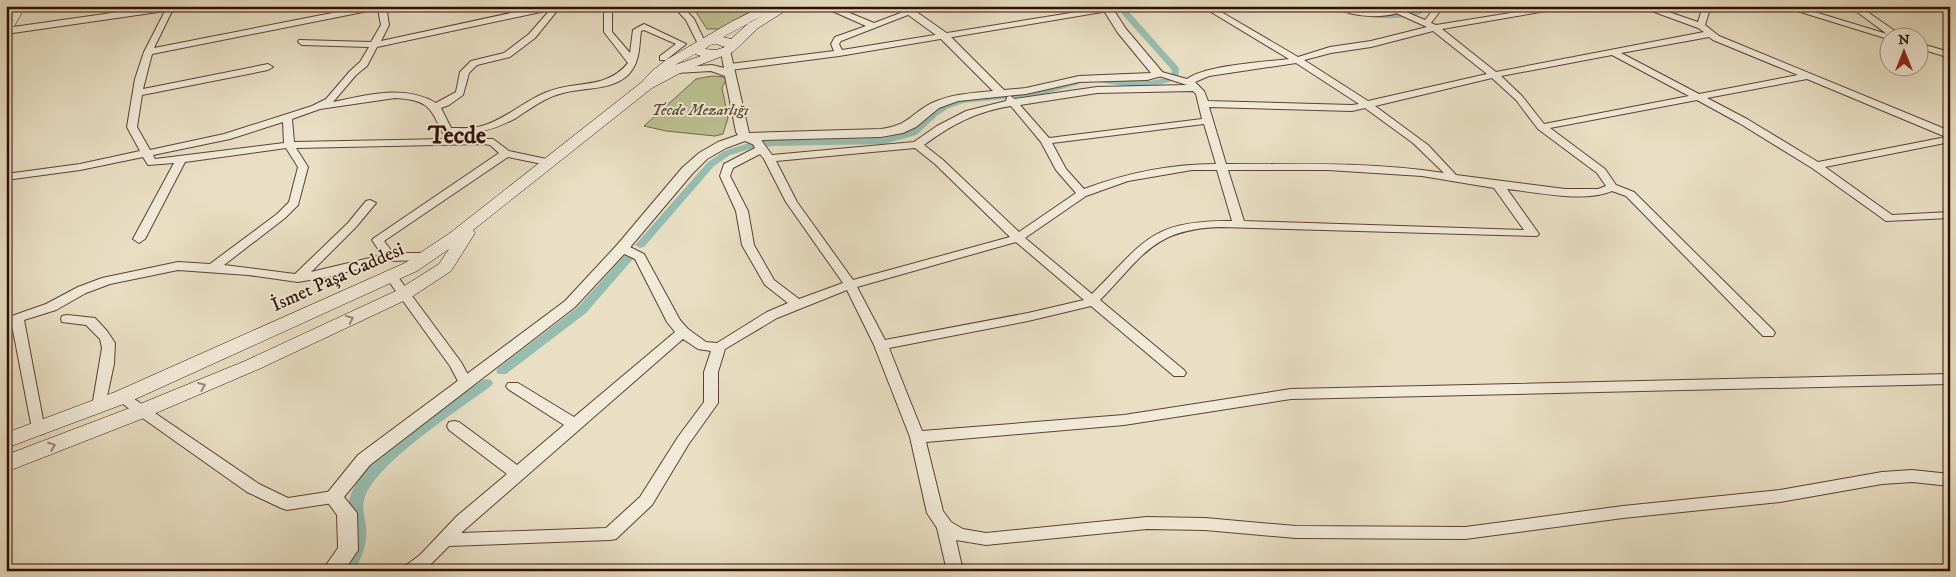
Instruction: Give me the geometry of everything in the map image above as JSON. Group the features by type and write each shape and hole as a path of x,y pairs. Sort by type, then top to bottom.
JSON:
{"main road":[{"path":"647,85 650,79 703,44 735,24 773,6"},
{"path":"647,85 676,70 725,50 754,25 787,6"},
{"path":"6,10 20,7"},
{"path":"6,31 20,7"},
{"path":"721,40 725,50 702,53 699,51 703,44 721,40"},
{"name":"İsmet Paşa Caddesi","path":"6,441 122,397 391,276 427,257 647,85"},
{"path":"6,464 142,411 252,365 404,294 445,267 474,221"}],"street":[{"path":"6,31 180,6"},
{"path":"148,52 382,6 385,25 376,45 364,64 353,73 329,100 315,108"},
{"path":"302,42 376,45 556,6"},
{"path":"435,107 446,104 460,94 464,72 474,63 507,55 532,36 556,6"},
{"path":"608,6 608,32 633,63"},
{"path":"677,6 690,19 703,44"},
{"path":"825,6 872,25"},
{"path":"839,53 835,44 838,39 905,9 927,6"},
{"path":"1205,6 1368,104 1443,163 1453,178"},
{"path":"1339,6 1376,13 1405,12 1431,26 1494,75 1518,98 1542,126 1601,171 1612,187 1630,194 1768,333"},
{"path":"1431,26 1440,6"},
{"path":"1192,85 1197,76 1208,72 1297,60 1330,50 1371,44 1431,26 1571,6"},
{"path":"1642,6 1701,26 1709,34 1950,135"},
{"path":"1701,26 1707,6"},
{"path":"1785,6 1878,34"},
{"path":"1853,6 1885,28"},
{"path":"170,7 148,52 132,126 148,152 152,164 289,145 484,141 494,142 506,153 547,162"},
{"path":"676,70 712,68 730,70 1107,8 1122,31 1158,74"},
{"path":"905,9 944,36 1007,96 1046,141 1061,170 1082,194"},
{"path":"448,131 475,131 489,128 551,94 611,83 626,74 633,63 637,30 644,27 682,44 663,58"},
{"path":"1204,104 1352,108 1494,75 1709,34"},
{"path":"1928,48 1950,55"},
{"path":"725,50 742,132 759,146 792,202 850,285 881,345 916,437 935,512 945,526 956,571"},
{"path":"1614,53 1743,121 1816,166 1863,201 1890,218 1950,215"},
{"path":"138,93 268,67"},
{"path":"122,397 253,488 287,504 333,497 364,460 570,304 703,156 722,146 917,145 941,128 969,113 991,106 1007,96 1079,78 1147,77 1158,74 1192,85 1201,93 1220,166 1239,224"},
{"path":"1542,126 1809,76"},
{"path":"797,304 769,282 757,262 748,245 742,211 725,176 728,166 759,146 899,130 912,124 935,106 956,98 1192,85"},
{"path":"6,177 80,167 226,137 315,108 377,96 420,98 435,107 448,131 451,142"},
{"path":"212,268 281,216 294,203 302,167 289,145 290,134 287,118"},
{"path":"1046,141 1208,121"},
{"path":"1816,166 1950,139"},
{"path":"917,145 938,162 1018,238 1179,373"},
{"path":"389,257 378,240 506,153"},
{"path":"139,239 181,160"},
{"path":"622,248 640,257 674,322 683,332 703,346 719,347 772,315 797,304 850,285 1018,238 1082,194 1126,178 1160,171 1220,166 1328,167 1422,173 1498,185 1565,192 1600,192 1612,187"},
{"path":"881,345 1028,317 1085,304 1093,300 1150,242 1167,232 1188,226 1239,224 1534,234 1498,185"},
{"path":"298,278 352,225 370,203"},
{"path":"38,430 11,320 51,307 82,290 106,281 178,266 248,271 282,278 298,278 389,257 427,257"},
{"path":"391,276 456,364 466,384"},
{"path":"67,319 90,321 108,342 109,356 101,384 99,407"},
{"path":"412,571 426,560 463,520 683,332"},
{"path":"445,540 610,534 646,501 683,441 711,403 711,372 719,347"},
{"path":"916,437 1124,420 1292,394 1950,379"},
{"path":"513,386 575,425"},
{"path":"454,426 517,473"},
{"path":"945,526 960,535 986,539 1147,524 1205,524 1296,532 1465,533 1623,512 1780,496 1882,478 1912,476 1950,480"},
{"path":"332,571 348,550 347,513 333,497"}],"green space":[{"path":"692,6 760,6 722,29 707,29"},
{"name":"Tecde Mezarlığı","path":"712,76 724,77 726,80 722,88 728,118 723,134 715,136 666,131 644,126 696,79"}],"waterway":[{"path":"1102,80 1150,83 1168,80 1175,76 1176,70 1125,12 1125,6"},
{"path":"1330,6 1385,17 1396,17 1418,12 1420,6"},
{"path":"640,245 711,164 727,153 752,145 773,143 884,141 913,133 935,113 946,106 963,101 1041,92 1076,82"},
{"path":"502,371 582,310 629,257"},
{"path":"346,571 357,547 359,531 355,507 358,495 365,482 395,451 487,383"}],"district":[{"name":"Tecde","path":"457,135"}]}
